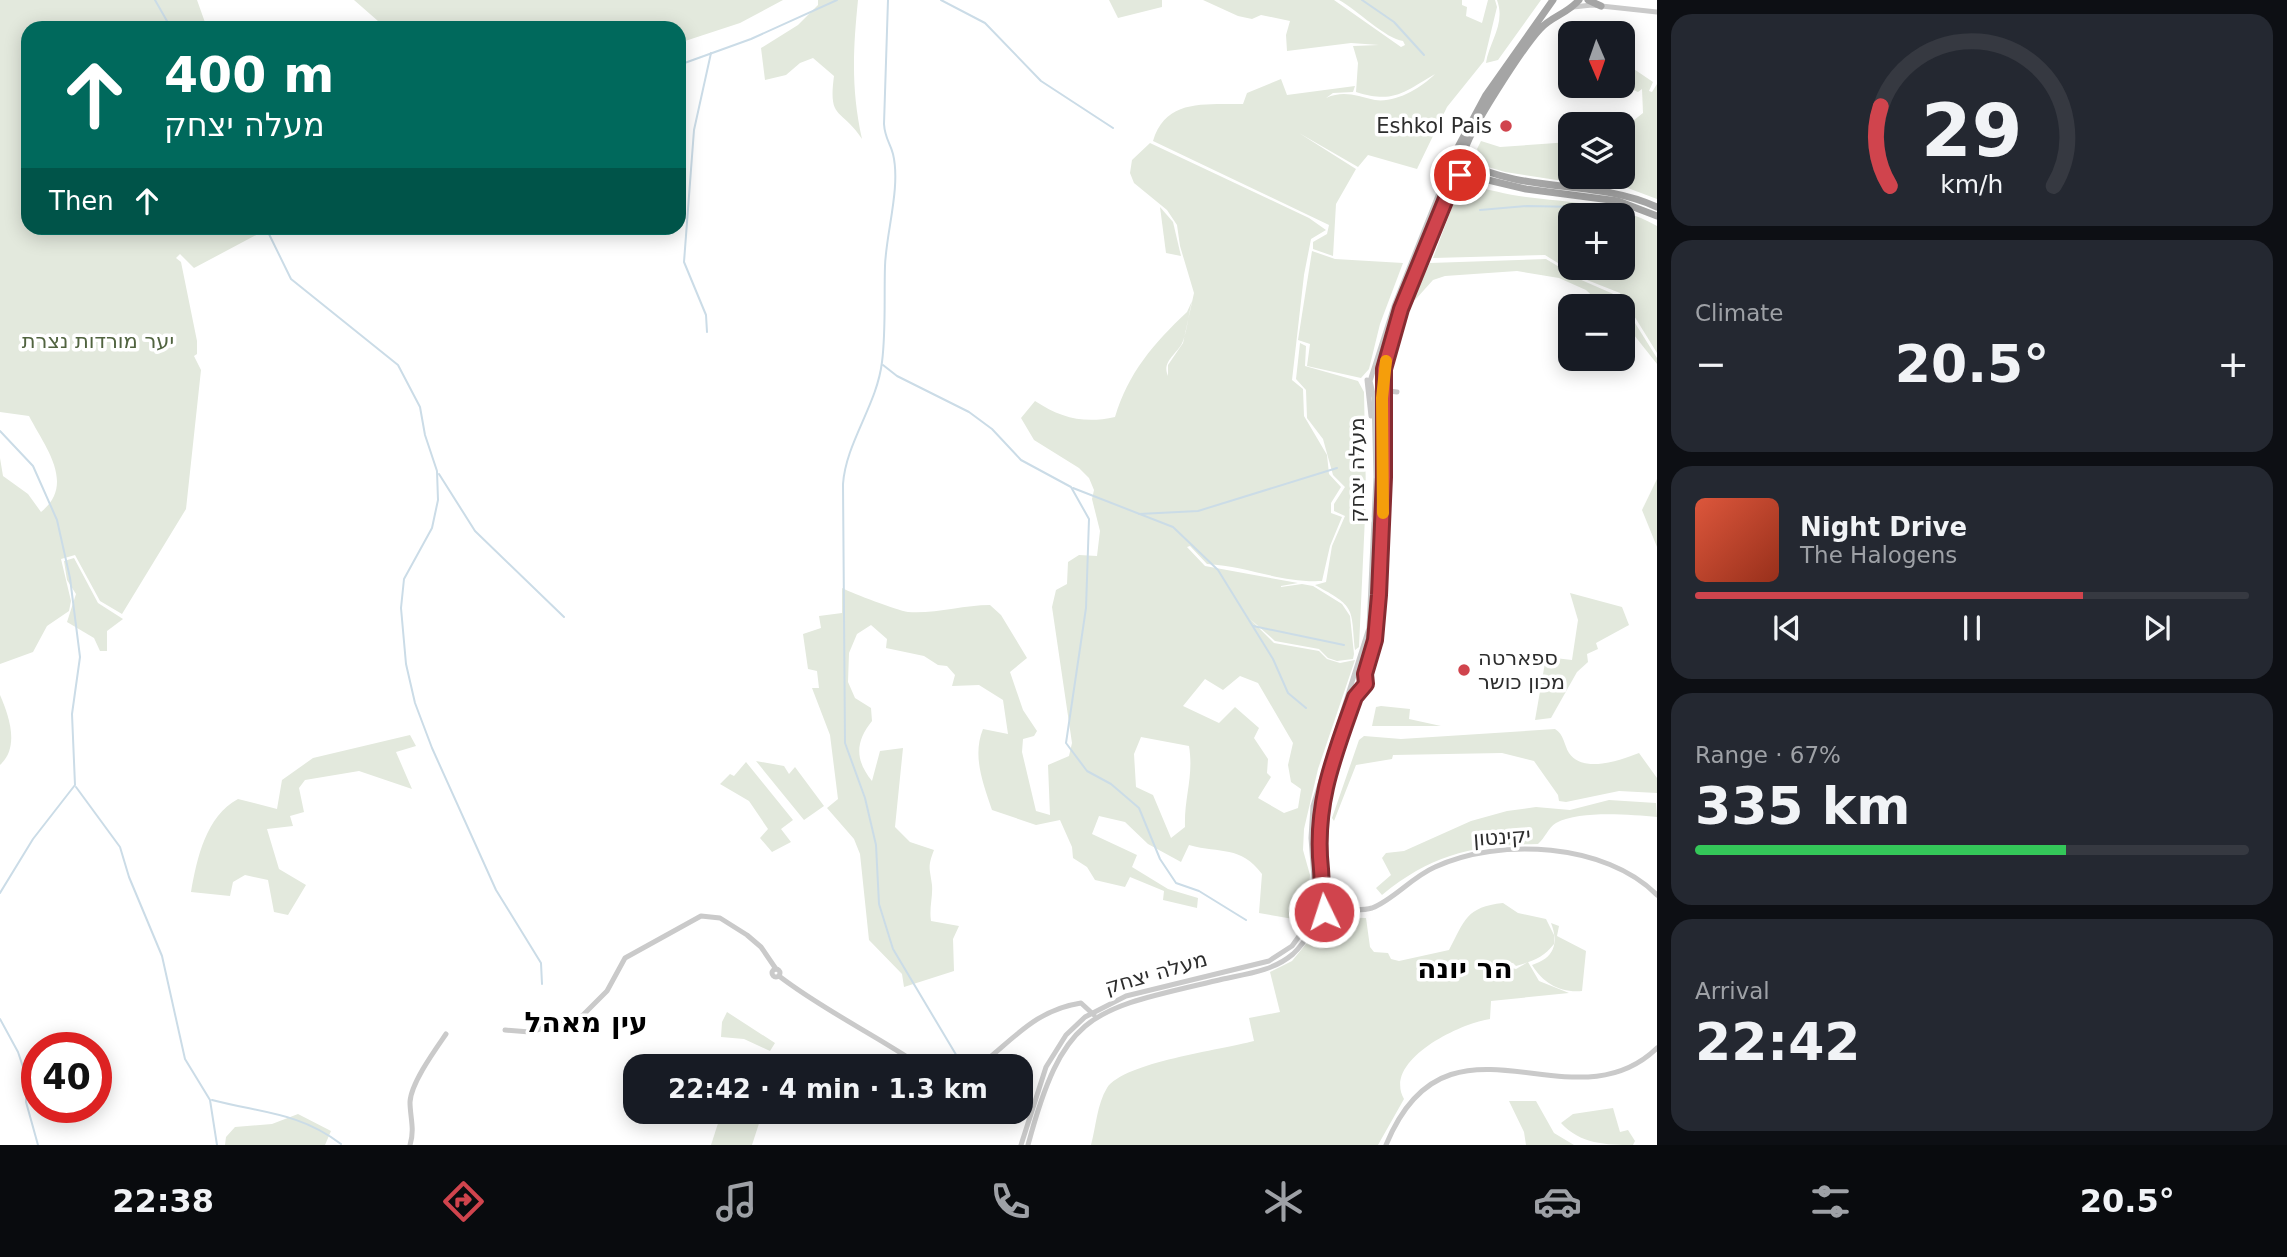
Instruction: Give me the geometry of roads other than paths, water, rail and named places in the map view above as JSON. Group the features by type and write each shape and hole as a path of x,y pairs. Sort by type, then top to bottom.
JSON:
{"main road":[{"path":"1461,174 1466,161 1465,150 1493,99 1538,30 1580,0"},
{"path":"1588,0 1598,6"},
{"path":"1553,1 1550,12 1557,17"},
{"path":"1450,164 1486,95 1553,1"},
{"path":"1450,164 1459,157 1517,180 1614,192 1657,207"},
{"path":"1450,164 1461,174 1526,189 1619,201 1657,216"}],"street":[{"path":"1580,0 1598,6"},
{"path":"1572,7 1598,6 1657,12"},
{"path":"1372,376 1397,300 1450,164"},
{"path":"1372,376 1379,373 1384,376 1401,309 1454,179 1461,174"},
{"path":"1375,453 1367,379 1386,319 1397,300"},
{"name":"מעלה יצחק","path":"1353,677 1365,647 1370,616 1375,453 1372,376"},
{"name":"מעלה יצחק","path":"1365,680 1378,617 1384,477 1384,376"},
{"path":"1372,386 1383,387"},
{"path":"1382,403 1389,391 1397,391"},
{"path":"1313,904 1316,913 1323,912 1325,903 1318,838 1320,807 1336,752 1359,691 1365,687 1365,680 1361,676 1353,677 1350,684 1359,691"},
{"name":"מעלה יצחק","path":"1021,1145 1045,1067 1066,1035 1094,1015 1135,993 1269,961 1288,950 1300,937 1312,918 1313,806 1350,684"},
{"name":"יקינטון","path":"1323,912 1376,906 1410,880 1454,859 1502,849 1552,851 1597,860 1634,876 1657,895"},
{"name":"יקינטון","path":"1313,904 1318,900 1352,909"},
{"name":"מעלה יצחק","path":"1028,1145 1045,1083 1055,1063 1071,1039 1094,1015 1137,999 1271,967 1297,950 1323,912"},
{"path":"505,1030 530,1032 582,1016 607,991 625,958 701,916 720,918 747,935 761,947 778,972 805,996 869,1031 903,1054"},
{"path":"992,1054 1019,1029 1078,1003 1087,1005 1094,1015"},
{"path":"410,1145 413,1122 410,1099 430,1056 446,1034"},
{"path":"1386,1145 1411,1102 1433,1084 1453,1074 1497,1068 1591,1079 1632,1066 1657,1048"}],"waterway":[{"path":"155,0 167,21"},
{"path":"686,62 751,39 837,0"},
{"path":"888,0 884,124 893,154 895,181 885,266 882,362 874,393 845,468 843,484 845,743 865,798 876,845 879,904 893,949 956,1054"},
{"path":"941,0 985,23 1041,81 1113,128"},
{"path":"1362,0 1394,22 1424,55"},
{"path":"707,332 706,315 684,262 694,130 711,53"},
{"path":"1480,210 1558,207"},
{"path":"269,235 291,279 398,365 420,407 425,435 437,471 438,500 432,528 404,579 401,608 406,664 415,703 432,748 496,890 541,963 542,984"},
{"path":"883,365 897,376 969,412 992,429 1021,460 1071,487 1089,519 1086,608 1066,743 1087,771 1111,784 1139,808 1160,859 1176,883 1199,891 1246,920"},
{"path":"0,431 33,466 57,520 70,578 80,657 72,714 75,785 33,839 0,893"},
{"path":"1139,514 1198,511 1337,468"},
{"path":"439,474 475,531 564,617"},
{"path":"1073,488 1173,527 1218,570 1273,659 1288,693 1306,708"},
{"path":"1253,626 1344,645"},
{"path":"76,787 120,847 129,877 162,956 185,1059 210,1100 217,1145"},
{"path":"0,1019 18,1052 27,1079 26,1102 38,1145"},
{"path":"212,1100 295,1119 341,1144"}],"place":[{"name":"Eshkol Pais","path":"1506,126"},
{"name":"ספארטה מכון כושר","path":"1464,670"}],"district":[{"name":"הר יונה","path":"1465,968"},
{"name":"עין מאהל","path":"586,1022"}],"park label":[{"name":"יער מורדות נצרת","path":"98,341"}]}
